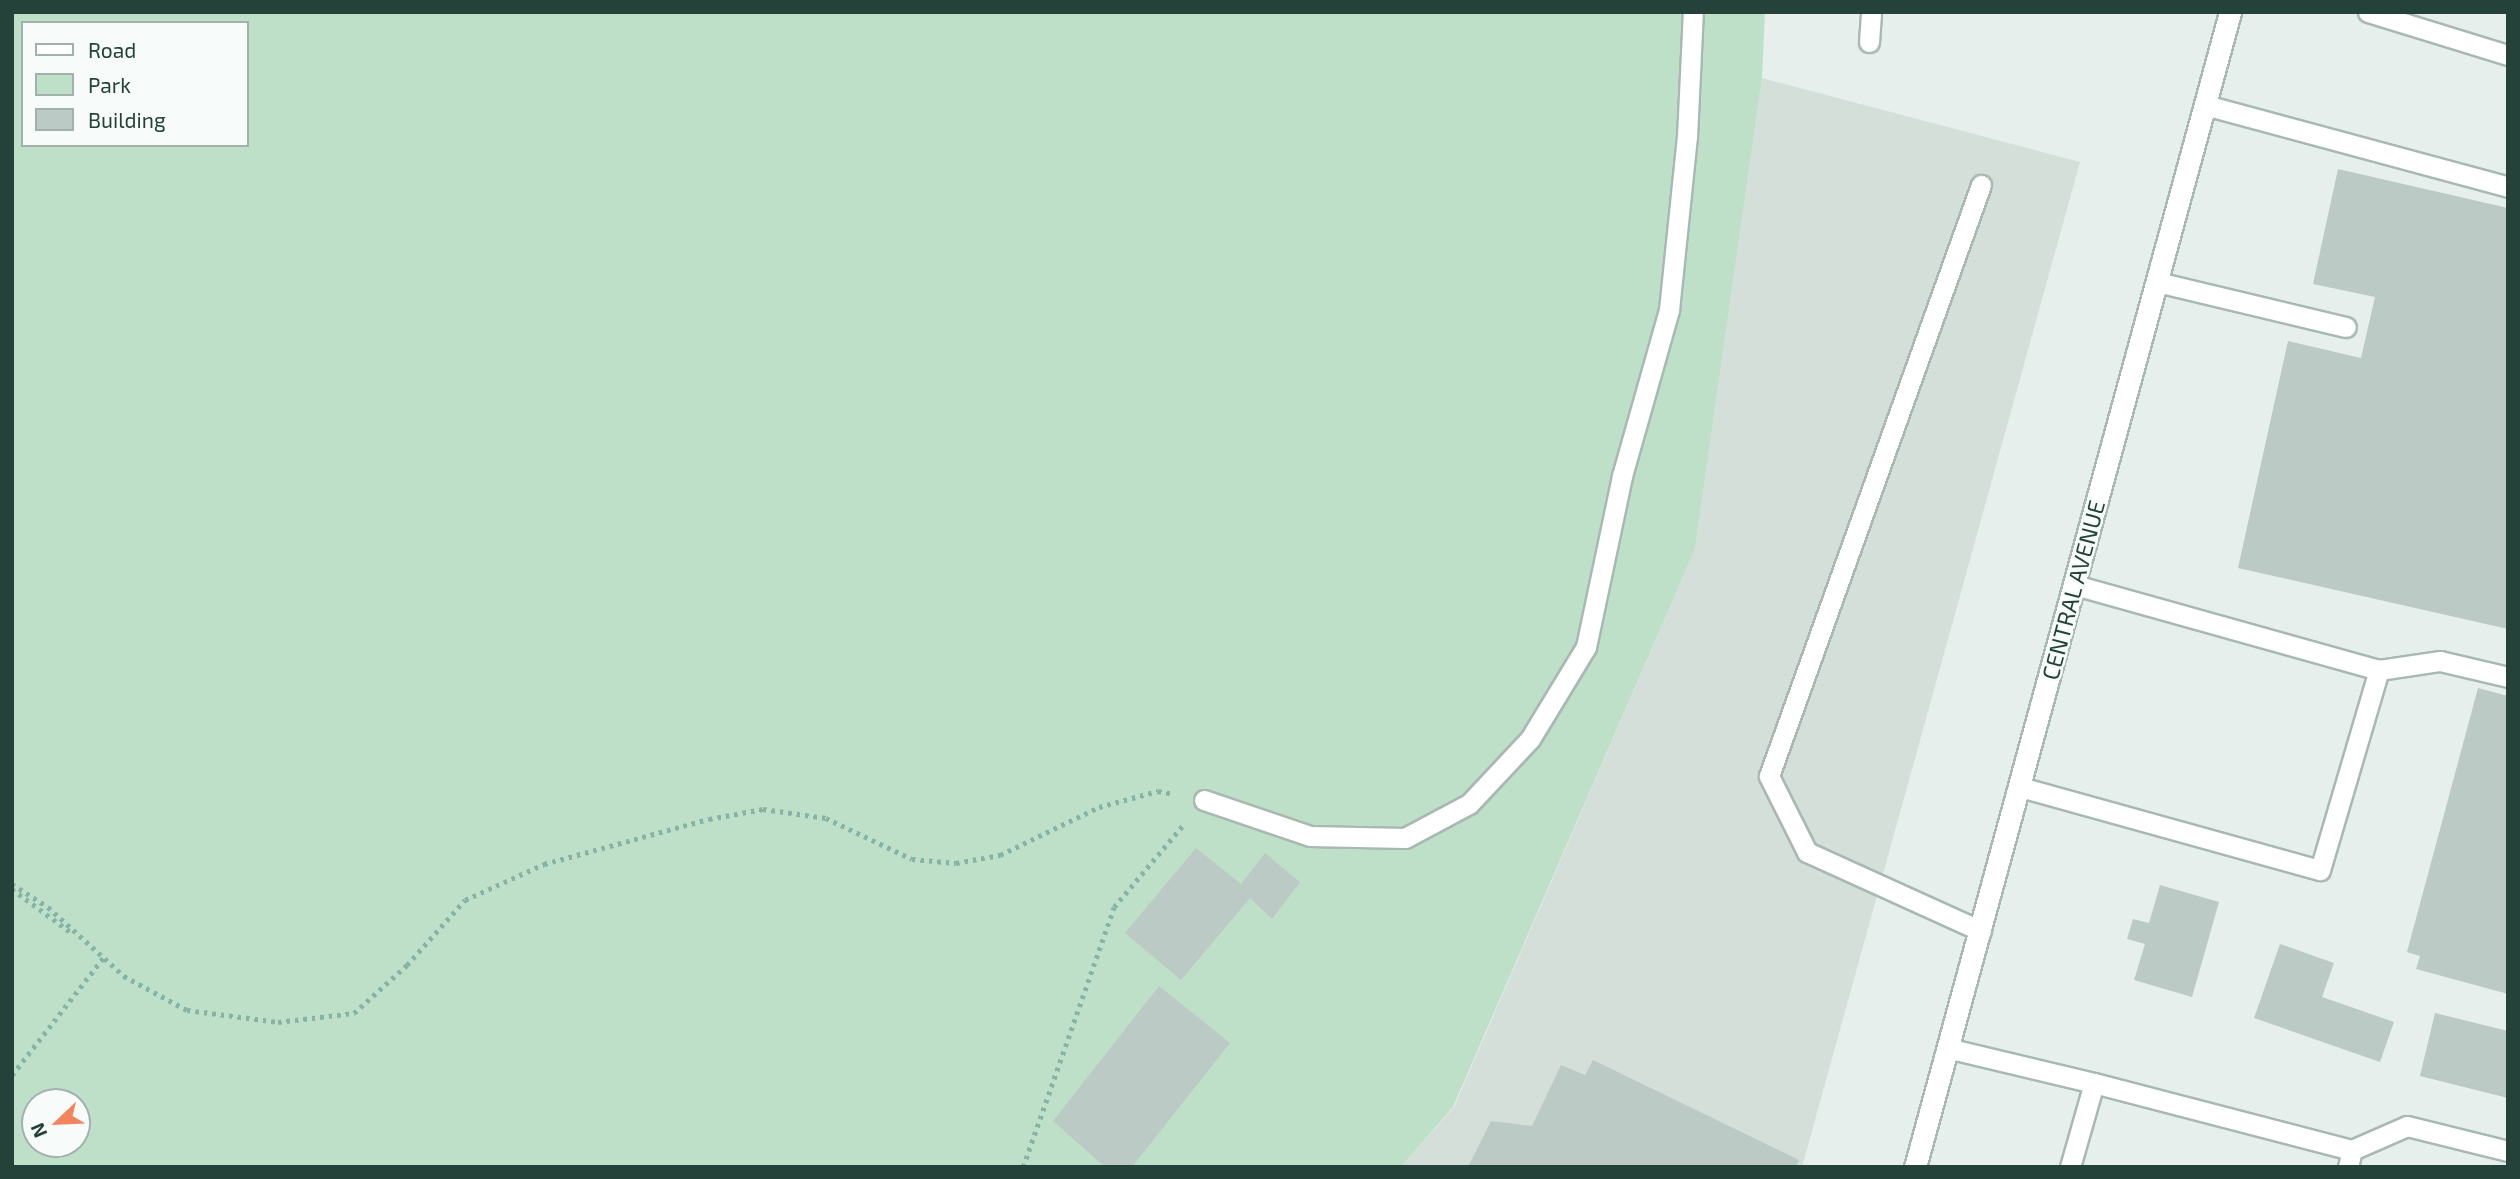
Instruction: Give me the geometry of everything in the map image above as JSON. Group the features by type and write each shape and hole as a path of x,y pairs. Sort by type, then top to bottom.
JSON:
{"main road":[{"name":"CENTRAL AVENUE","path":"1915,1167 2230,12"}],"lane":[{"path":"1204,800 1310,836 1405,838 1469,804 1530,739 1586,647 1622,476 1669,310 1687,137 1693,12"},
{"path":"1870,42 1871,12"},
{"path":"2368,12 2508,55"},
{"path":"2205,105 2508,187"},
{"path":"1980,931 1807,852 1769,776 1981,185"},
{"path":"2157,282 2346,327"},
{"path":"2075,585 2378,670 2440,662 2508,677"},
{"path":"2020,787 2320,870 2378,670"},
{"path":"1947,1048 2094,1083 2350,1158 2407,1126 2508,1151"},
{"path":"2070,1167 2094,1083"}],"path":[{"path":"12,886 48,907 124,976 187,1010 278,1022 354,1013 407,965 465,900 544,864 709,819 763,809 826,818 912,859 957,863 1000,855 1099,807 1158,791 1204,800 1114,907 1023,1167"},
{"path":"12,886 104,957 12,1075"}],"shaded area":[{"path":"1762,78 2080,162 1802,1167 1401,1167 1454,1107 1695,549"}],"green space":[{"path":"12,12 1765,12 1762,78 1695,549 1453,1107 1401,1167 12,1167"}],"building":[{"path":"2338,169 2508,208 2508,629 2238,568 2288,341 2361,358 2375,297 2313,284"},
{"path":"2478,688 2508,696 2508,994 2416,969 2420,956 2407,952"},
{"path":"1196,848 1241,884 1265,853 1300,882 1272,919 1250,898 1181,980 1125,933"},
{"path":"2160,885 2219,902 2192,997 2134,980 2145,944 2127,939 2133,919 2149,923"},
{"path":"2280,944 2334,963 2322,997 2394,1022 2380,1062 2254,1018"},
{"path":"1159,986 1230,1043 1132,1167 1105,1167 1053,1121"},
{"path":"2435,1013 2508,1031 2508,1098 2420,1076"},
{"path":"1593,1060 1799,1160 1796,1167 1468,1167 1491,1121 1532,1126 1561,1065 1585,1075"}]}
